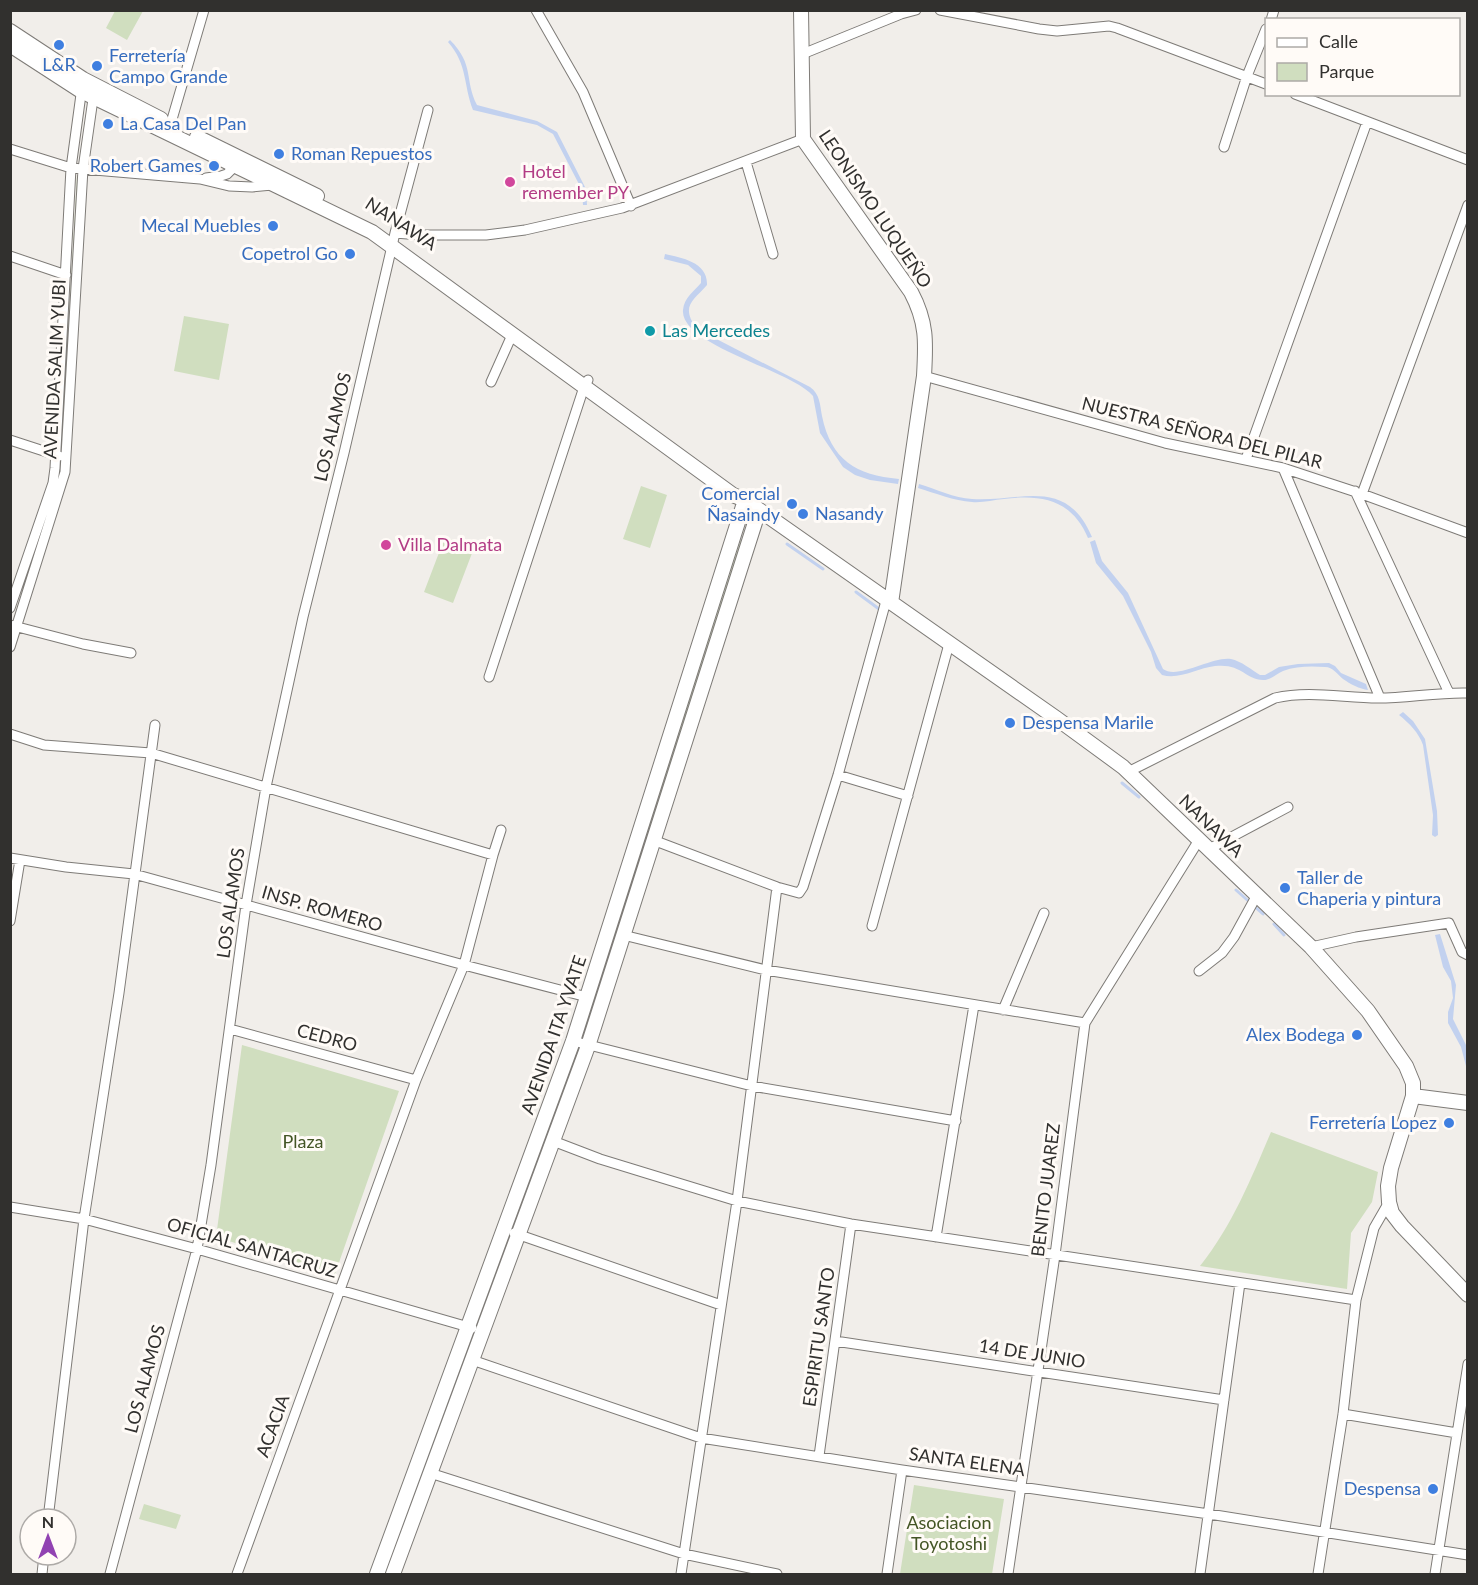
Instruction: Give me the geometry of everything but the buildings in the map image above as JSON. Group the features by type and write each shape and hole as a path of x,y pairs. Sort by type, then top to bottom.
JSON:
{"street":[{"path":"169,128 204,10"},
{"path":"536,10 582,92 631,206"},
{"name":"LEONISMO LUQUEÑO","path":"801,10 803,139 872,235 918,305 926,341 924,376 888,602"},
{"path":"800,55 916,10"},
{"path":"940,10 1057,31 1108,26 1127,31 1265,84"},
{"name":"NANAWA","path":"10,31 88,88"},
{"path":"1224,147 1247,76 1265,31"},
{"name":"NANAWA","path":"10,45 88,88 169,128 374,224 586,383 737,489 743,498 759,510 1056,718 1128,772 1311,948 1368,1011 1397,1051 1413,1083 1413,1096"},
{"name":"AVENIDA SALIM YUBI","path":"10,608 53,483 71,168 88,88"},
{"name":"AVENIDA SALIM YUBI","path":"10,646 14,626 63,484 88,88"},
{"path":"1300,96 1467,160"},
{"name":"LOS ALAMOS","path":"110,1575 197,1249 211,1165 246,905 266,787 303,617 394,239 428,110"},
{"path":"1246,459 1367,122"},
{"name":"NANAWA","path":"169,128 228,163 272,185 372,232 394,239 512,335 586,383"},
{"path":"394,239 420,235 486,235 525,230 631,206 803,139"},
{"path":"10,149 71,168 200,179 229,186 272,185"},
{"path":"746,162 773,254"},
{"path":"200,179 227,174 231,170 228,163"},
{"path":"1449,693 1359,493 1467,205"},
{"path":"10,256 66,275"},
{"path":"491,382 512,335"},
{"name":"NUESTRA SEÑORA DEL PILAR","path":"924,376 1165,443 1282,468 1359,493 1467,533"},
{"path":"489,677 586,383"},
{"path":"10,440 66,459"},
{"path":"1282,468 1380,698"},
{"name":"AVENIDA ITA YVATE","path":"377,1575 573,1041 687,683 743,498"},
{"name":"AVENIDA ITA YVATE","path":"393,1575 588,1046 700,688 759,510"},
{"path":"653,840 777,887 799,893 803,887 838,776 888,602"},
{"path":"14,626 82,644 131,652"},
{"path":"872,926 949,644"},
{"path":"687,683 700,688"},
{"path":"1128,772 1275,698 1298,694 1380,698 1467,693"},
{"path":"49,1507 84,1219 155,725"},
{"path":"10,734 44,745 151,753 493,855"},
{"path":"838,776 908,796"},
{"path":"1204,844 1288,807"},
{"name":"ACACIA","path":"237,1575 416,1080 464,966 501,830"},
{"name":"BENITO JUAREZ","path":"1008,1575 1055,1255 1084,1023 1204,844"},
{"path":"10,921 15,859"},
{"name":"INSP. ROMERO","path":"15,859 134,874 464,966 587,997"},
{"path":"631,859 646,864"},
{"path":"681,1575 737,1201 777,887"},
{"path":"1199,971 1222,953 1234,937 1257,895"},
{"path":"1003,1010 1044,913"},
{"path":"1311,948 1356,937 1449,924 1462,952 1467,955"},
{"path":"623,935 766,970 1084,1023"},
{"path":"936,1237 974,1005"},
{"name":"CEDRO","path":"230,1029 416,1080"},
{"path":"573,1041 752,1086 956,1121"},
{"path":"1467,1103 1413,1096 1388,1185 1392,1213 1467,1295"},
{"path":"553,1141 600,1159 737,1201 851,1224 1356,1300"},
{"path":"1318,1575 1343,1414 1356,1300 1374,1228 1389,1202"},
{"name":"OFICIAL SANTACRUZ","path":"10,1207 84,1219 197,1249 482,1332"},
{"name":"ESPIRITU SANTO","path":"819,1456 851,1224"},
{"path":"503,1230 721,1305"},
{"path":"1200,1575 1240,1283"},
{"name":"14 DE JUNIO","path":"835,1341 1224,1400"},
{"name":"SANTA ELENA","path":"472,1360 701,1438 1467,1555"},
{"path":"1435,1575 1467,1364"},
{"path":"1343,1414 1457,1433"},
{"path":"433,1422 447,1426"},
{"path":"887,1575 902,1470"},
{"path":"430,1473 684,1554 777,1575"}],"green space":[{"path":"115,11 143,11 127,40 106,28"},
{"path":"77,175 78,177 62,440"},
{"path":"184,316 229,324 219,380 174,371"},
{"path":"641,486 667,495 650,548 623,539"},
{"path":"445,537 474,548 453,603 424,592"},
{"path":"741,539 644,848 642,848"},
{"path":"631,881 633,883 585,1034 582,1035"},
{"name":"Plaza","path":"242,1045 399,1091 335,1274 216,1237"},
{"path":"1271,1132 1378,1172 1372,1202 1351,1233 1347,1289 1200,1266 1222,1235 1248,1185"},
{"path":"470,1339 473,1339 387,1574 383,1574"},
{"name":"Asociacion Toyotoshi","path":"914,1485 1004,1499 992,1574 900,1574"},
{"path":"144,1504 181,1515 176,1529 139,1519"}],"water":[{"path":"450,40 463,57 477,105 537,121 557,132 586,189 587,205 583,205 582,190 553,134 537,125 473,110 462,67 448,42"},
{"path":"665,254 693,262 699,266 706,277 707,285 690,304 689,309 689,315 697,329 810,387 818,396 826,431 839,454 858,469 870,474 899,479 898,484 870,480 855,475 843,467 820,433 813,396 801,386 699,335 687,323 683,310 685,302 701,283 701,276 688,265 664,259"},
{"path":"919,484 972,499 1041,496 1056,499 1069,506 1081,518 1092,537 1088,538 1073,515 1054,502 1031,498 965,501 918,488"},
{"path":"1095,540 1102,561 1128,593 1163,669 1177,672 1214,661 1231,659 1260,675 1265,675 1279,667 1329,663 1341,673 1366,684 1368,690 1343,679 1328,667 1293,668 1263,680 1224,666 1208,667 1175,676 1162,675 1156,668 1151,652 1123,596 1096,563 1090,542"},
{"path":"1403,712 1413,721 1425,739 1437,811 1438,835 1435,837 1432,835 1433,815 1423,745 1413,728 1399,715"},
{"path":"1440,934 1456,985 1453,1019 1466,1045 1467,1089 1466,1066 1461,1047 1448,1023 1448,1012 1453,998 1451,981 1443,967 1435,935"}],"waterway":[{"path":"787,544 823,569"},
{"path":"856,592 879,609"},
{"path":"1122,783 1139,797"},
{"path":"1236,890 1263,914"},
{"path":"1274,924 1284,935"}],"place":[{"name":"L&R","path":"59,45"},
{"name":"Ferretería Campo Grande","path":"97,66"},
{"name":"La Casa Del Pan","path":"108,124"},
{"name":"Roman Repuestos","path":"279,154"},
{"name":"Robert Games","path":"214,166"},
{"name":"Hotel remember PY","path":"510,182"},
{"name":"Mecal Muebles","path":"273,226"},
{"name":"Copetrol Go","path":"350,254"},
{"name":"Las Mercedes","path":"650,331"},
{"name":"Comercial Ñasaindy","path":"792,504"},
{"name":"Nasandy","path":"803,514"},
{"name":"Villa Dalmata","path":"386,545"},
{"name":"Despensa Marile","path":"1010,723"},
{"name":"Taller de Chaperia y pintura","path":"1285,888"},
{"name":"Alex Bodega","path":"1357,1035"},
{"name":"Ferretería Lopez","path":"1449,1123"},
{"name":"Despensa","path":"1433,1489"}]}
